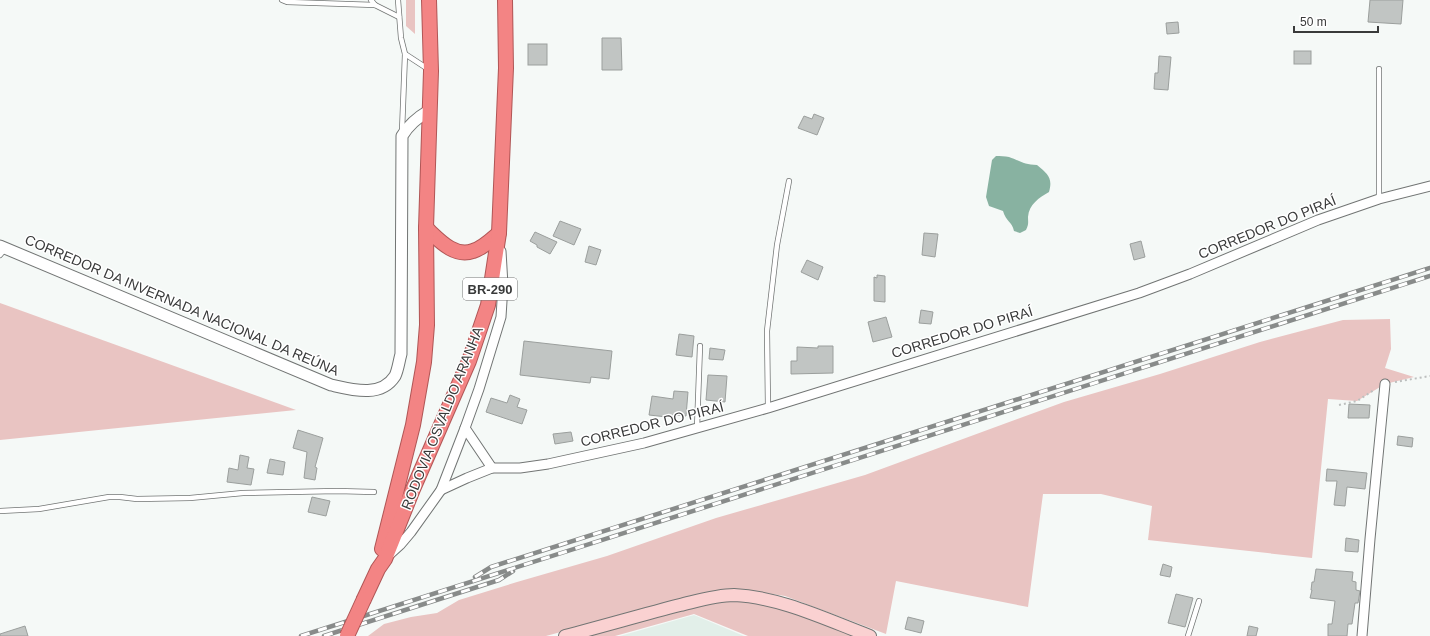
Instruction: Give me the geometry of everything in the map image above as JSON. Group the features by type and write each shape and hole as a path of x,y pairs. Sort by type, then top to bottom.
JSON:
{"highway":[{"name":"RODOVIA OSVALDO ARANHA","path":"381,564 388,523 413,425 424,362 427,325 426,228 430,110 429,0"},
{"name":"RODOVIA OSVALDO ARANHA","path":"347,636 381,564 469,361 488,305 499,233 506,68 505,0"},
{"path":"426,228 447,247 461,253 473,251 499,233"}],"main road":[{"path":"565,636 706,599 733,595 768,600 787,605 870,636"}],"street":[{"path":"402,136 417,118 430,110"},
{"name":"CORREDOR DA INVERNADA NACIONAL DA REÚNA","path":"2,250 331,385 351,390 371,391 386,387 396,375 401,354 402,136"},
{"name":"CORREDOR DO PIRAÍ","path":"441,490 492,468 520,468 548,464 644,443 768,408 1139,293 1190,274 1318,220 1379,199 1430,186"},
{"path":"381,564 404,540 441,490 479,389 501,317 503,285 499,233"},
{"path":"1362,636 1385,384"},
{"path":"465,428 492,468"}],"lane":[{"path":"282,0 287,2 375,5 399,17"},
{"path":"371,0 375,5"},
{"path":"398,0 405,54 402,136"},
{"path":"405,54 430,71"},
{"path":"1379,70 1379,199"},
{"path":"768,408 768,331 777,245 789,181"},
{"path":"697,428 700,346"},
{"path":"0,511 39,509 109,497 137,499 190,498 243,493 338,491 374,492"},
{"path":"1188,636 1199,601"}],"shaded area":[{"path":"406,0 415,0 415,34 406,26"},
{"path":"996,156 1009,157 1026,164 1037,165 1047,174 1050,180 1049,192 1032,205 1029,212 1027,228 1020,233 1014,231 1003,211 989,206 986,197 992,160"},
{"path":"0,303 296,410 0,440"},
{"path":"1390,319 1391,349 1385,368 1414,377 1385,384 1357,401 1328,399 1312,558 1148,540 1152,506 1101,494 1043,494 1028,607 896,581 886,634 785,596 740,589 708,592 546,636 368,636 384,624 411,617 437,613 459,600 607,556 716,518 865,475 1064,402 1160,374 1260,342 1343,320"},
{"path":"716,599 773,604 854,636 748,636 694,614 615,636 582,636"},
{"path":"694,615 744,636 620,636"}],"building":[{"path":"1370,0 1403,0 1401,24 1368,22"},
{"path":"1178,22 1179,33 1167,34 1166,23"},
{"path":"602,38 621,38 622,70 602,70"},
{"path":"528,44 547,44 547,65 528,65"},
{"path":"1294,51 1311,51 1311,64 1294,64"},
{"path":"1159,56 1171,57 1168,90 1154,89 1155,73 1158,73"},
{"path":"814,114 824,118 817,135 798,128 804,116 812,119"},
{"path":"560,221 581,229 574,245 553,236"},
{"path":"535,232 557,242 550,254 537,247 537,245 530,241"},
{"path":"924,233 938,234 935,257 922,255"},
{"path":"1141,241 1145,257 1134,260 1130,244"},
{"path":"589,246 601,250 596,265 585,262"},
{"path":"807,260 823,267 818,280 801,272"},
{"path":"877,275 885,276 885,302 874,301 874,277 877,278"},
{"path":"921,310 933,312 931,324 919,323"},
{"path":"886,317 892,337 873,342 868,322"},
{"path":"679,334 694,336 692,357 676,355"},
{"path":"524,341 612,351 609,379 591,377 590,383 520,375"},
{"path":"818,346 833,346 833,373 791,374 791,361 797,361 797,347 818,348"},
{"path":"710,348 725,350 723,360 709,359"},
{"path":"708,375 727,376 725,402 706,400"},
{"path":"674,391 688,392 686,416 676,415 676,418 649,415 652,396 673,399"},
{"path":"510,395 520,399 517,407 527,410 522,424 486,412 491,398 507,403"},
{"path":"1349,404 1370,405 1369,418 1348,418"},
{"path":"298,430 323,438 315,467 317,468 315,480 304,478 307,452 293,448"},
{"path":"571,432 573,441 555,444 553,434"},
{"path":"1398,436 1413,438 1412,447 1397,445"},
{"path":"240,455 249,457 247,468 254,469 251,485 227,482 229,468 238,470"},
{"path":"270,459 285,462 283,475 267,473"},
{"path":"1327,469 1367,473 1365,489 1347,487 1345,506 1334,505 1337,481 1326,481"},
{"path":"312,497 330,501 326,516 308,512"},
{"path":"1346,538 1359,540 1358,552 1345,551"},
{"path":"1163,564 1172,567 1170,577 1160,575"},
{"path":"1316,569 1353,572 1352,581 1356,582 1356,590 1360,591 1358,603 1355,603 1352,624 1348,624 1347,636 1328,636 1328,624 1332,624 1335,601 1310,598 1312,582 1314,582"},
{"path":"1176,594 1193,598 1185,627 1168,623"},
{"path":"908,617 924,621 921,633 905,629"},
{"path":"25,626 28,636 0,636 0,634"},
{"path":"1249,626 1258,628 1256,636 1247,636"}],"railway":[{"path":"475,577 491,567 1430,268"},
{"path":"301,636 1430,276"},
{"path":"324,636 499,580 513,571"}]}
